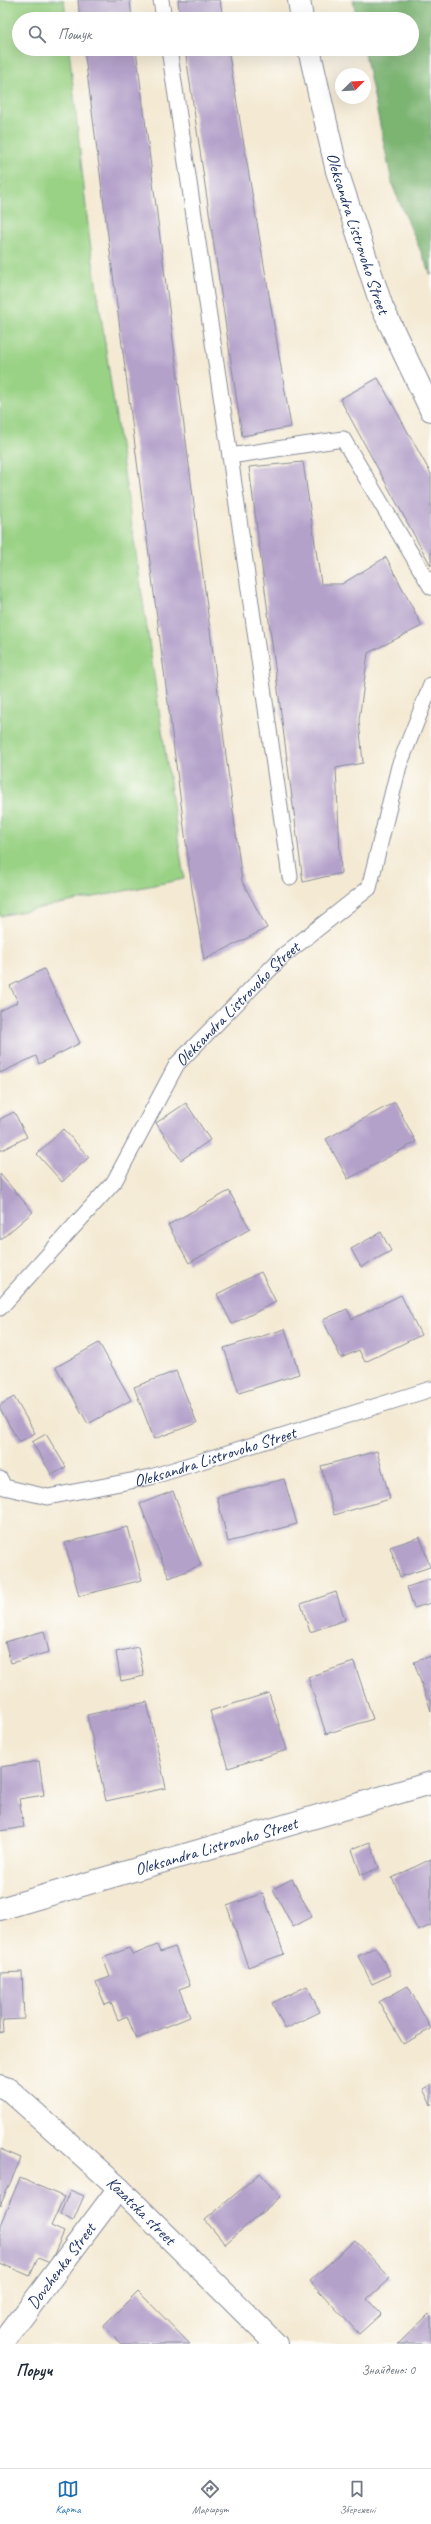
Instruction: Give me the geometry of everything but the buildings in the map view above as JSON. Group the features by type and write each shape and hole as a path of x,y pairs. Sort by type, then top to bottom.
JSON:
{"street":[{"path":"299,0 301,12"},
{"name":"Oleksandra Listrovoho Street","path":"311,56 337,171 382,307 431,410"},
{"name":"Oleksandra Listrovoho Street","path":"0,1909 431,1783"},
{"name":"Kozatska street","path":"0,2086 8,2089 119,2188 276,2344"},
{"name":"Dovzhenka Street","path":"2,2344 119,2188"}],"lane":[{"path":"161,0 163,12"},
{"path":"170,56 230,456 290,877"},
{"path":"230,456 343,439 431,587"},
{"name":"Oleksandra Listrovoho Street","path":"0,1308 114,1182 177,1064 284,955 369,888 399,766 431,685"},
{"name":"Oleksandra Listrovoho Street","path":"0,1479 4,1487 48,1497 151,1477 431,1389"}],"green space":[{"path":"0,0 64,0 65,12 12,12 12,56 70,56 89,235 184,879 0,916"},
{"path":"353,0 431,0 431,275 393,187 371,82 371,68 368,68 365,56 419,56 419,12 356,12"}]}
